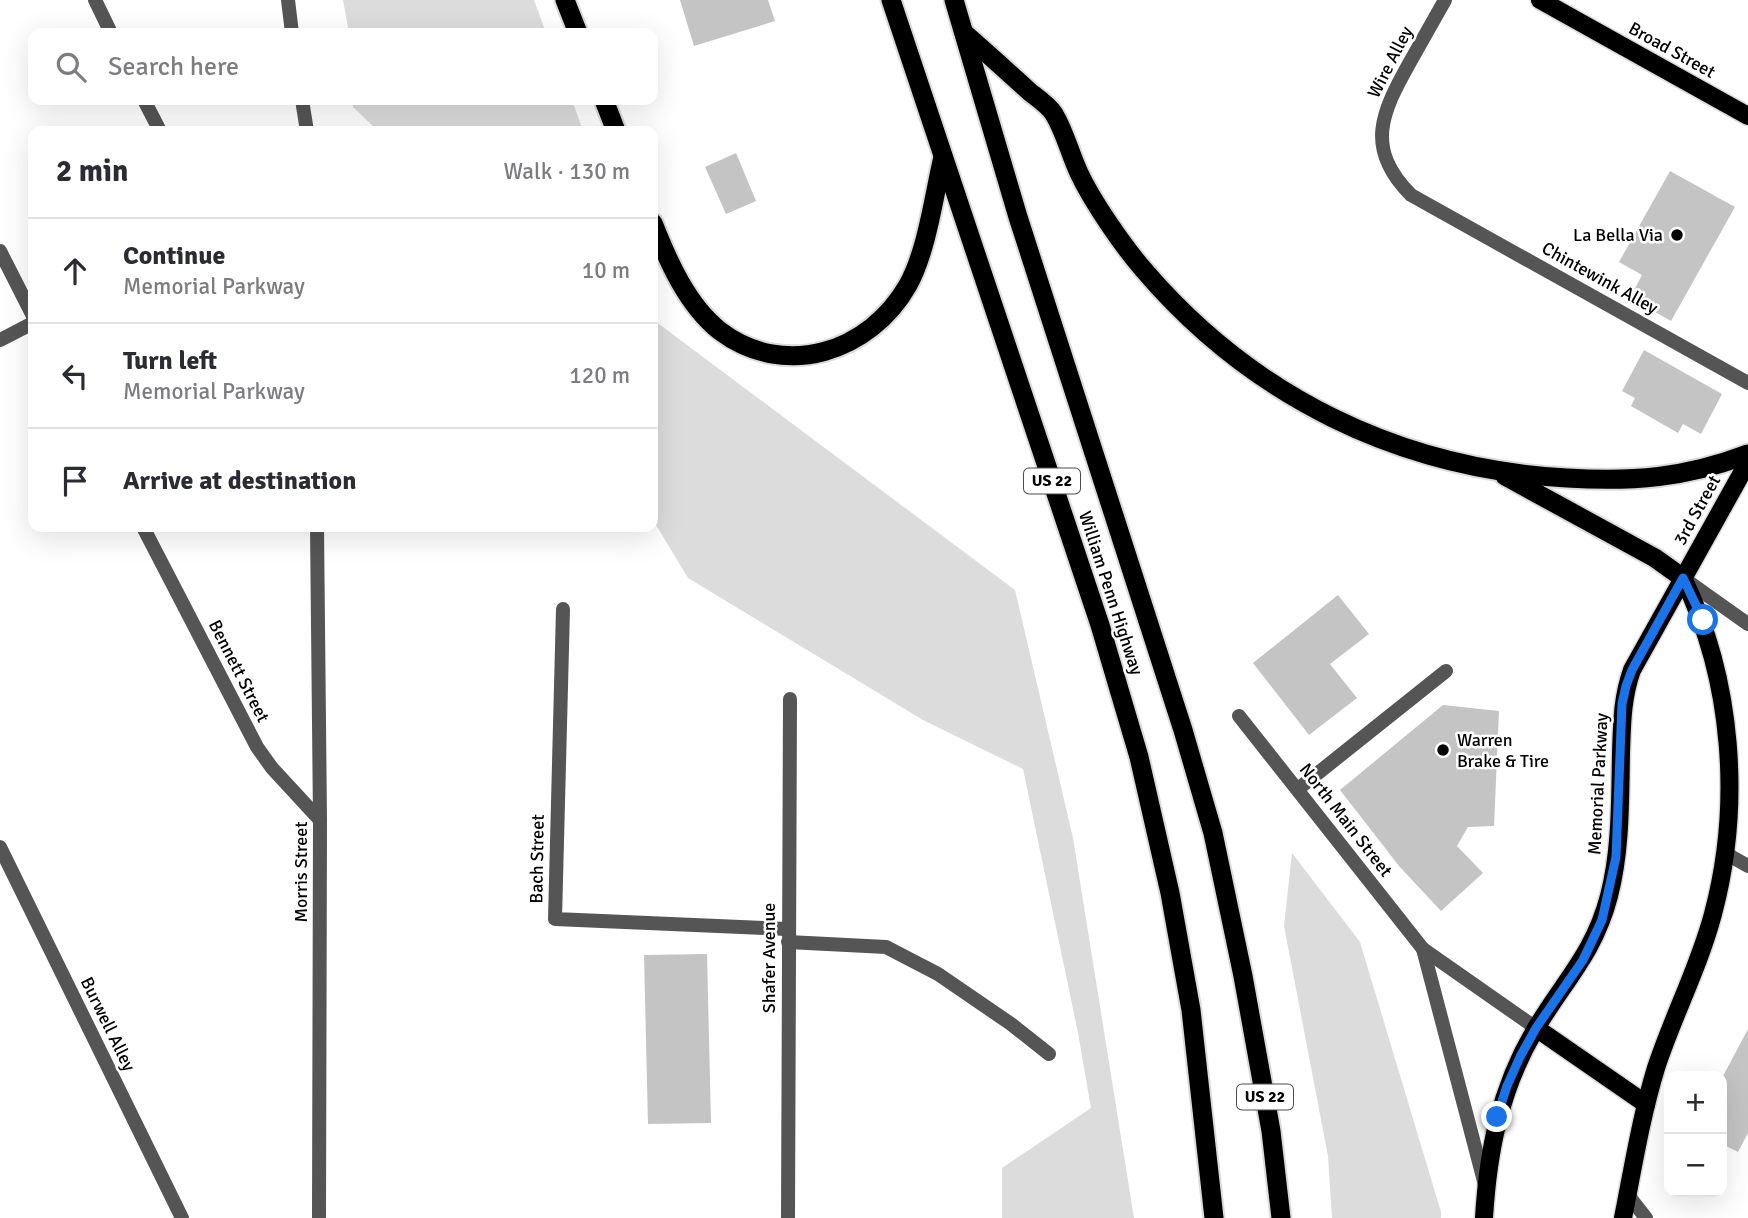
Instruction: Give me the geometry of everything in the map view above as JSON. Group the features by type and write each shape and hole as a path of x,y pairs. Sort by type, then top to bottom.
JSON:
{"highway":[{"path":"565,0 576,28"},
{"name":"William Penn Highway","path":"891,0 1100,625 1139,757 1170,893 1191,1010 1214,1218"},
{"name":"William Penn Highway","path":"954,0 1018,217 1213,833 1243,976 1271,1131 1281,1218"},
{"path":"964,33 1054,113 1080,176 1118,236 1167,296 1214,340 1267,380 1345,424 1388,443 1499,473 1590,480 1681,475 1748,454"},
{"path":"606,105 615,126"},
{"path":"658,234 681,282 706,318 721,331 758,350 800,354 826,351 852,342 867,333 892,308 907,286 921,251 943,156"},
{"path":"1499,473 1655,558 1683,578"}],"main road":[{"name":"Broad Street","path":"1540,0 1748,116"},
{"name":"3rd Street","path":"1683,578 1748,462"},
{"path":"1623,1218 1646,1104 1657,1065 1704,944 1725,853 1729,779 1720,693 1706,630 1683,578"},
{"name":"Memorial Parkway","path":"1484,1218 1490,1150 1507,1086 1536,1028 1583,960 1602,920 1616,857 1622,704 1626,686 1632,670 1683,578"},
{"path":"1536,1028 1646,1104"}],"street":[{"path":"95,0 109,28"},
{"path":"288,0 291,28"},
{"name":"Wire Alley","path":"1433,206 1411,195 1396,179 1383,146 1381,129 1390,99 1445,0"},
{"path":"147,105 157,126"},
{"path":"303,105 306,126"},
{"name":"Chintewink Alley","path":"1433,206 1748,383"},
{"path":"0,251 28,306"},
{"path":"0,340 28,326"},
{"name":"Bennett Street","path":"145,532 257,747 272,768 320,820"},
{"name":"Morris Street","path":"317,532 320,820 319,1218"},
{"path":"1683,578 1748,624"},
{"name":"Bach Street","path":"562,609 555,919 788,936"},
{"path":"1297,789 1446,671"},
{"name":"Shafer Avenue","path":"788,1218 790,699"},
{"name":"North Main Street","path":"1239,716 1423,949"},
{"name":"Burwell Alley","path":"0,847 182,1218"},
{"path":"1725,853 1748,866"},
{"path":"788,936 886,947 938,974 1011,1024 1049,1054"},
{"path":"1423,949 1536,1028"},
{"path":"1423,949 1486,1188"},
{"path":"1628,1195 1646,1218"}],"shaded area":[{"path":"343,0 534,0 544,28 348,28"},
{"path":"574,105 581,126 373,126 353,107"},
{"path":"658,323 1015,590 1073,838 1134,1218 1002,1218 1002,1168 1091,1108 1023,769 923,720 688,578 658,528"},
{"path":"1292,853 1360,942 1441,1218 1332,1218 1328,1156 1284,926"}],"building":[{"path":"680,0 768,0 775,21 694,46"},
{"path":"736,153 756,201 726,214 705,167"},
{"name":"La Bella Via","path":"1670,171 1735,207 1671,321 1630,298 1642,275 1619,262"},
{"path":"1644,350 1722,394 1701,434 1683,424 1678,433 1631,406 1635,398 1622,391"},
{"path":"1338,595 1369,634 1330,664 1357,698 1309,735 1253,663"},
{"name":"Warren Brake & Tire","path":"1443,705 1499,711 1494,826 1468,827 1457,846 1483,873 1441,911 1399,866 1340,790"},
{"path":"707,954 711,1123 648,1124 644,955"},
{"path":"1748,1029 1748,1133 1738,1152 1727,1146 1726,1071"}],"place":[{"name":"La Bella Via","path":"1677,235"},
{"name":"Warren Brake & Tire","path":"1443,750"}],"route":[{"path":"1497,1117 1520,1057 1536,1028 1583,960 1602,920 1616,857 1622,704 1626,686 1632,670 1683,578 1703,620"}]}
